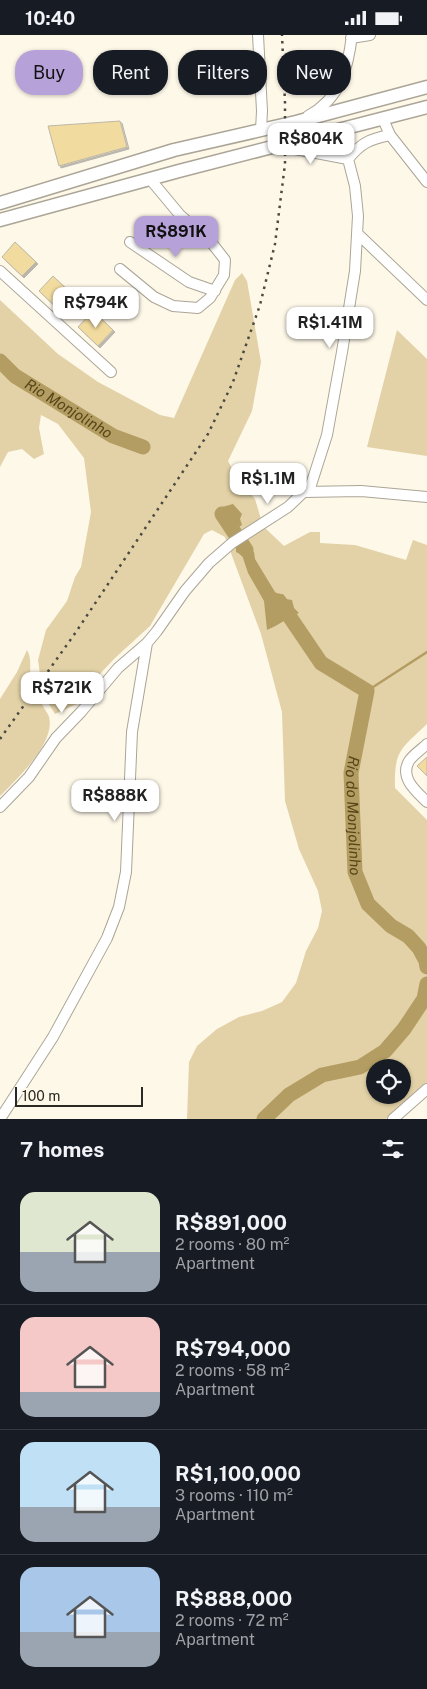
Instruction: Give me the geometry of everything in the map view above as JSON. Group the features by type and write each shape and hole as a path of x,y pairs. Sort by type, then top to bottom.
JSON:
{"main road":[{"path":"0,203 174,151 296,122 427,87"},
{"path":"0,221 179,171 427,107"},
{"path":"174,151 179,171"},
{"path":"145,159 150,179"}],"street":[{"path":"258,35 262,111 266,129"},
{"path":"296,122 316,112 332,98 344,74 350,56 351,37 370,35"},
{"path":"382,119 390,135 427,182"},
{"path":"348,159 357,147 374,138 390,135"},
{"path":"279,146 348,159"},
{"path":"0,807 29,777 56,738 118,668 147,643 184,591 209,563 232,543 288,507 311,485 327,435 354,280 358,216 355,186 348,159"},
{"path":"120,269 154,297 173,306 198,308 210,298 224,275 224,259 211,242 180,215 150,179"},
{"path":"358,234 427,300"},
{"path":"130,242 189,282 214,291"},
{"path":"0,271 111,372"},
{"path":"304,492 361,491 427,497"},
{"path":"0,1119 53,1037 107,938 119,907 126,872 132,732 147,643"},
{"path":"427,744 410,760 407,767 409,783 427,802"},
{"path":"398,1118 427,1089"}],"shaded area":[{"path":"242,273 247,281 261,362 252,411 228,461 237,478 255,499 263,526 284,546 310,532 320,532 320,543 355,545 406,560 413,540 427,545 427,724 401,751 396,765 395,788 427,820 427,1083 411,1097 411,1059 366,1059 366,1104 403,1104 386,1119 187,1119 189,1062 197,1046 217,1029 239,1017 262,1011 282,1002 296,983 306,951 318,928 322,911 318,891 299,849 285,801 282,712 261,634 225,537 212,530 204,534 150,626 98,676 83,701 55,714 43,695 38,660 46,630 67,601 75,577 81,567 91,512 84,458 58,424 41,415 39,428 44,454 34,459 22,449 8,452 0,467 0,300 58,354 98,382 160,415 174,418 235,280"},
{"path":"397,330 427,359 427,456 367,447"},
{"path":"233,504 242,514 240,519 242,525 236,529 218,514 222,507"},
{"path":"243,538 250,545 255,559 275,592 280,595 283,594 286,599 292,600 294,608 299,613 267,630 264,601 248,573 242,555 236,552 236,543"},
{"path":"27,650 30,658 31,675 39,698 48,715 50,727 41,749 0,796 0,699 17,672"}],"building":[{"path":"120,121 127,147 59,166 48,126"},
{"path":"15,242 36,262 22,276 2,257"},
{"path":"53,276 74,296 60,311 39,291"},
{"path":"93,311 113,330 98,346 78,327"},
{"path":"427,757 427,776 417,766"}],"waterway":[{"name":"Rio Monjolinho","path":"0,361 15,376 113,436 143,447"},
{"name":"Rio do Monjolinho","path":"222,514 246,550"},
{"name":"Rio do Monjolinho","path":"279,601 321,663 367,691 351,773 355,872 368,904 391,926 408,936 419,948 427,967"},
{"path":"367,691 427,652"},
{"name":"Rio do Monjolinho","path":"264,1119 289,1095 322,1075 360,1067 385,1051 404,1029 424,999 427,984"}],"railway":[{"path":"0,739 76,632 208,434 233,382 260,305 275,244 285,164 282,35"}]}
